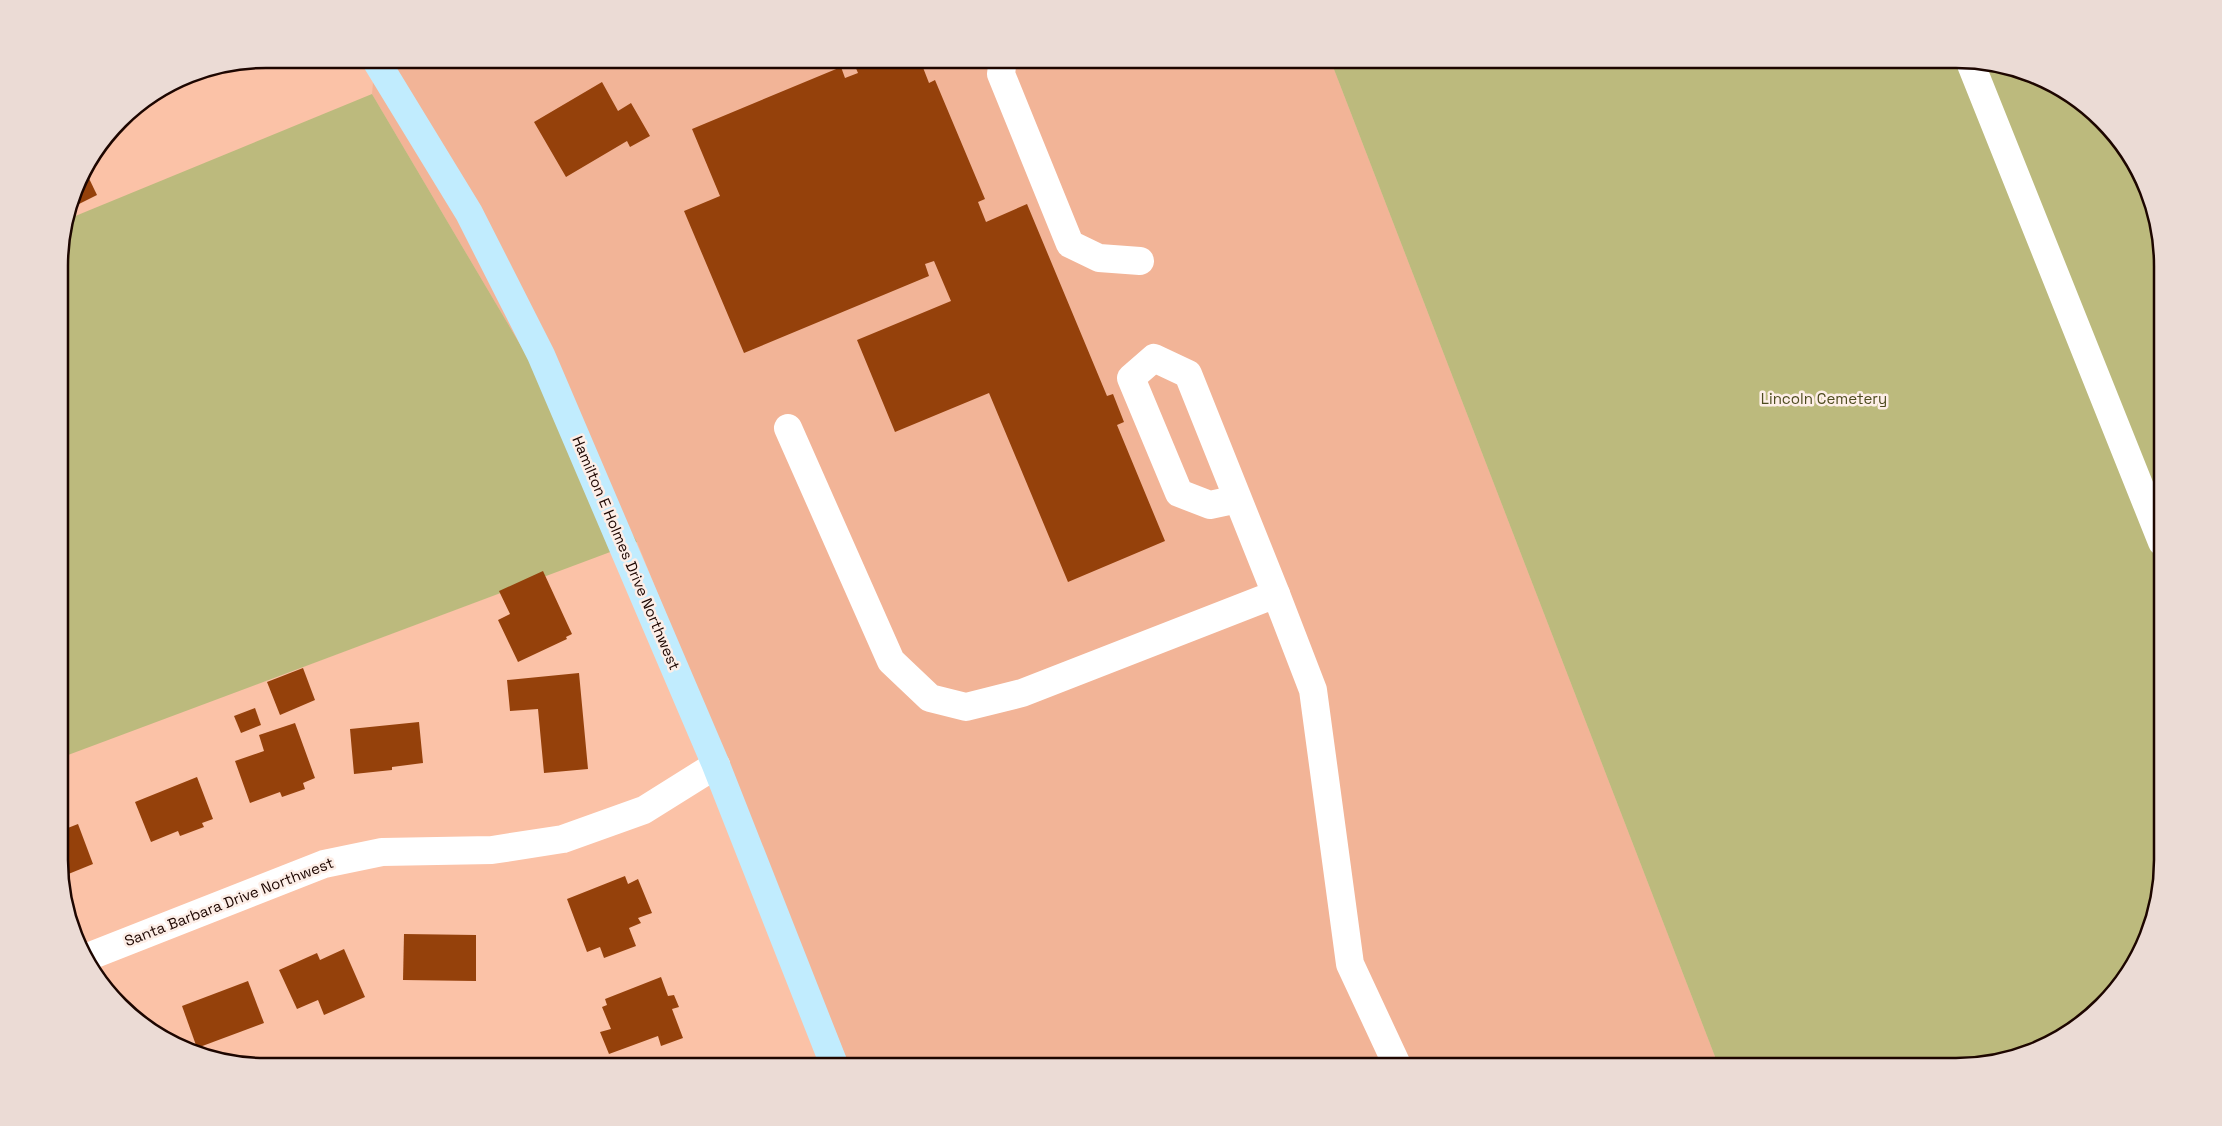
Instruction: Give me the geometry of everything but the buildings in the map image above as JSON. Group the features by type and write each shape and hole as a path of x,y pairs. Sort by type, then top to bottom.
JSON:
{"main road":[{"name":"Hamilton E Holmes Drive Northwest","path":"380,68 469,213 541,355 716,765 831,1058"}],"street":[{"path":"1002,68 1001,74 1070,244 1099,258 1140,261"},
{"path":"1973,68 2154,522"},
{"path":"1238,499 1210,505 1179,493 1132,378 1154,358 1188,374 1238,499 1276,594 1312,690 1350,964 1394,1058"},
{"path":"788,428 891,661 930,698 966,707 1022,693 1276,594"},
{"name":"Santa Barbara Drive Northwest","path":"92,955 324,864 382,852 492,850 563,839 644,810 716,765"}],"shaded area":[{"path":"374,68 1333,68 1716,1058 846,1058 637,542 372,94"}],"green space":[{"name":"Lincoln Cemetery","path":"1333,68 1969,68 1995,71 2020,78 2044,88 2077,108 2114,145 2134,178 2144,202 2151,227 2154,253 2154,873 2148,912 2134,948 2114,981 2077,1018 2044,1038 2008,1052 1969,1058 1716,1058"},
{"path":"372,94 637,542 68,755 68,253 73,217"}]}
